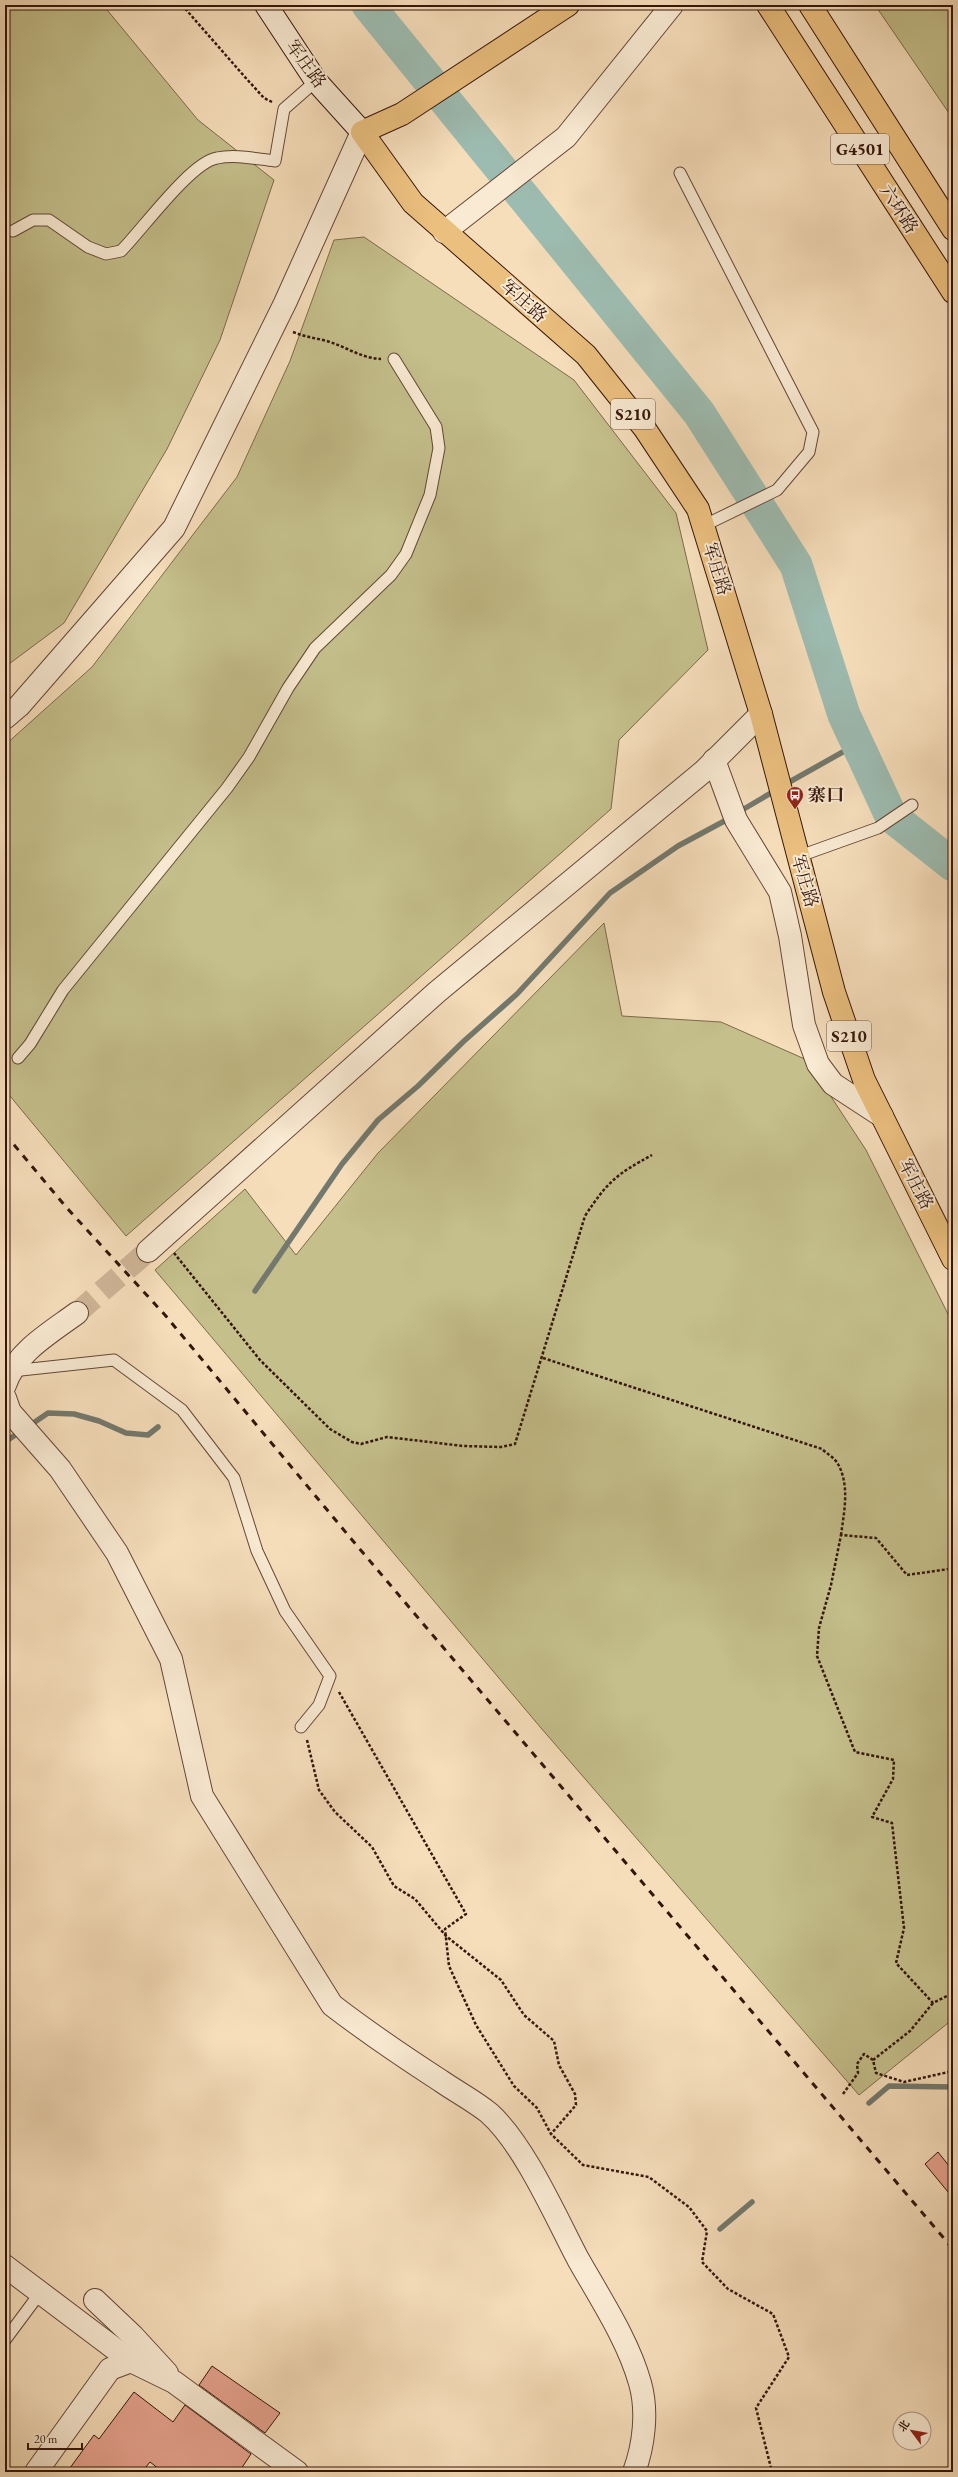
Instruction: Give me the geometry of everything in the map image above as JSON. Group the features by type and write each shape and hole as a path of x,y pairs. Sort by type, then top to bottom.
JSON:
{"main road":[{"path":"362,132 402,114 568,5"},
{"name":"六环路","path":"768,5 953,292"},
{"name":"六环路","path":"810,5 953,229"},
{"name":"军庄路","path":"362,132 413,203 586,356 645,429 698,509 761,714 778,775 797,857 808,891 834,992 864,1080 953,1259"}],"street":[{"name":"军庄路","path":"266,5 316,81 362,132"},
{"path":"444,232 566,137 672,5"},
{"path":"5,718 19,706 174,528 274,325 362,132"},
{"path":"156,1245 437,992 714,760 761,714"},
{"path":"714,760 736,820 780,892 790,936 804,1025 818,1064 833,1084 882,1116"},
{"path":"7,1378 32,1346 77,1313"},
{"path":"8,1405 47,1455 60,1469 117,1553 158,1630 171,1660 202,1796 332,2006 361,2028 488,2113 507,2132 526,2162 620,2336 640,2384 644,2414 640,2455 634,2472"},
{"path":"5,2266 131,2361 174,2382 298,2472"},
{"path":"95,2300 133,2336 174,2382"},
{"path":"36,2472 110,2369 131,2361"}],"lane":[{"path":"13,231 33,220 49,220 88,247 106,254 121,252 196,168 215,158 232,156 275,161 284,109 316,81"},
{"path":"680,173 813,432 809,452 777,490 703,526"},
{"path":"18,1058 30,1044 63,990 227,788 249,757 288,688 315,648 391,575 406,554 430,495 439,448 436,427 394,360"},
{"path":"797,857 878,828 912,804"},
{"path":"7,1378 114,1360 182,1410 234,1478 257,1550 285,1611 330,1676 318,1705 301,1727"},
{"path":"5,2340 40,2293"}],"path":[{"path":"182,5 264,98 284,109"},
{"path":"274,325 314,339 323,340 368,358 394,360"},
{"path":"156,1245 260,1360 330,1429 352,1442 361,1444 387,1437 463,1446 501,1447 515,1444 543,1358 585,1216 600,1194 620,1173 652,1155"},
{"path":"543,1358 822,1449 837,1463 842,1476 846,1498 841,1536 819,1628 817,1656 855,1752 894,1760 893,1779 872,1817 892,1823 904,1928 896,1963 933,2004"},
{"path":"841,1536 876,1538 907,1575 949,1569 953,1565"},
{"path":"330,1676 466,1914 445,1928 449,1966 476,2025 514,2086 537,2108 552,2134 583,2165 649,2177 689,2207 706,2231 702,2262 728,2289 773,2314 789,2357 756,2408 772,2472"},
{"path":"301,1727 308,1742 319,1790 335,1812 372,1847 394,1886 415,1899 446,1936 501,1980 524,2015 554,2041 559,2065 575,2094 576,2105 552,2134"},
{"path":"873,2060 910,2032 933,2004 953,1993"},
{"path":"842,2094 858,2073 857,2064 864,2054 873,2060 876,2074 904,2082 953,2071"}],"shaded area":[{"path":"5,5 103,5 198,120 274,180 220,340 167,449 64,623 5,667"},
{"path":"875,5 953,5 953,119"},
{"path":"364,237 574,380 676,513 708,650 619,740 611,809 126,1236 5,1090 5,745 92,667 237,477 290,361 334,240"},
{"path":"604,923 622,1016 721,1022 807,1060 866,1150 953,1324 953,2019 859,2095 541,1728 155,1270 245,1189 296,1255 378,1153"}],"building":[{"path":"938,2152 953,2171 953,2198 925,2164"},
{"path":"212,2366 280,2413 265,2433 199,2385"},
{"path":"134,2392 173,2422 185,2405 251,2454 239,2472 163,2472 150,2462 142,2472 67,2472 94,2435 99,2439"}],"waterway":[{"path":"368,5 699,413 796,565 844,715 891,816 953,865"},
{"path":"784,785 857,744"},
{"path":"737,813 776,790"},
{"path":"255,1291 342,1164 378,1120 418,1086 464,1041 517,994 610,893 678,846 730,818"},
{"path":"29,1426 48,1413 74,1414 99,1421 126,1433 148,1435 158,1427"},
{"path":"5,1442 21,1431"},
{"path":"869,2103 889,2086 953,2087"},
{"path":"720,2229 752,2202"}],"tunnel":[{"path":"77,1313 148,1251"}],"railway":[{"path":"5,1134 66,1207 165,1315 353,1541 953,2249"}],"place":[{"name":"寨口","path":"795,810"}]}
